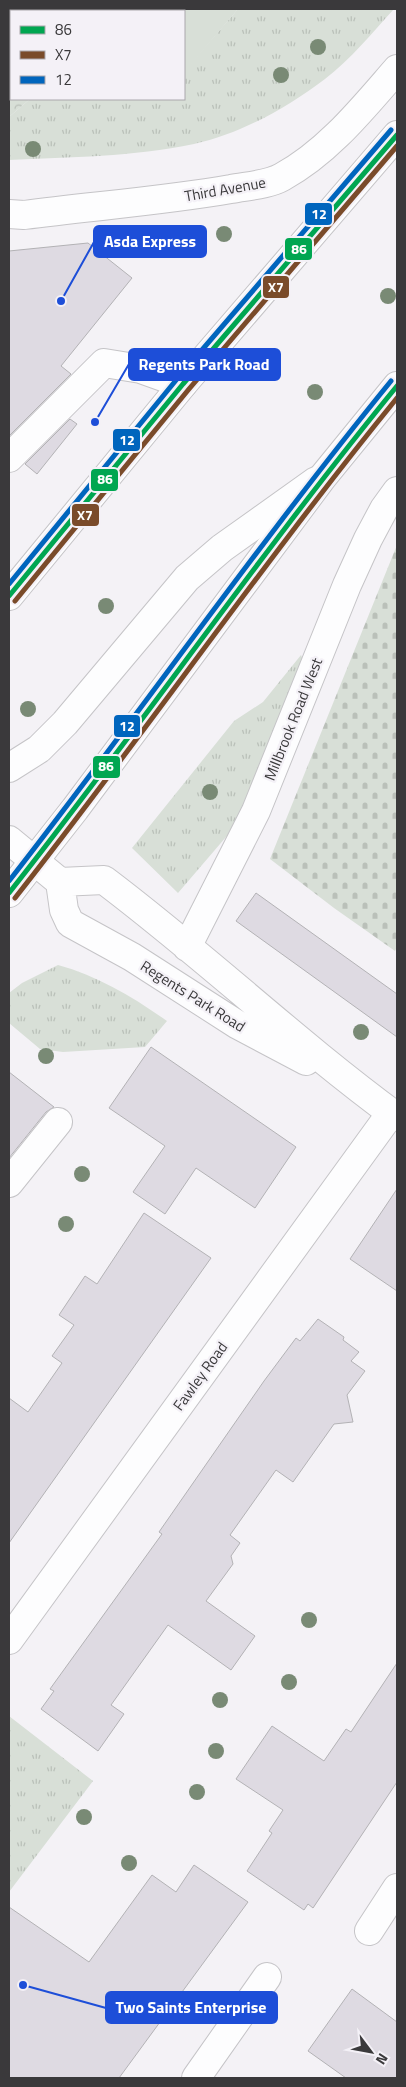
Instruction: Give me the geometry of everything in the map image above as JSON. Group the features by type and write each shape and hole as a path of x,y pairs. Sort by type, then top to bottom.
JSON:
{"main road":[{"name":"Third Avenue","path":"9,214 24,215 197,194 280,179 302,166 341,131 397,69"},
{"path":"9,596 183,384 397,135"},
{"path":"9,458 104,363 141,369 183,384"},
{"path":"9,893 22,858 80,802 322,478 397,386"},
{"path":"9,768 40,749 65,723 188,578 222,548 322,478"},
{"name":"Millbrook Road West","path":"187,947 256,811 347,585 368,539 384,509 397,491"},
{"path":"9,840 22,858 60,882"},
{"name":"Regents Park Road","path":"354,1087 238,1025 132,957 70,923 64,910 60,882 104,880 354,1087 394,1115"},
{"name":"Fawley Road","path":"9,1640 394,1115"},
{"path":"9,1182 58,1122"},
{"path":"369,1931 397,1888"},
{"path":"196,2078 267,1977"}],"green space":[{"path":"9,9 117,9 10,10 10,38"},
{"path":"238,9 394,9 352,54 325,79 279,110 229,134 194,144 148,152 9,160 9,117 29,100 185,100 186,69"},
{"path":"238,9 186,70 185,10 136,10"},
{"path":"9,37 10,100 29,100 9,117"},
{"path":"397,545 397,947 395,951 334,908 270,859"},
{"path":"301,655 303,660 238,823 178,893 132,848 234,721 263,702"},
{"path":"58,965 87,975 115,988 167,1021 145,1047 63,1052 40,1049 9,1023 9,993 22,983"},
{"path":"9,1716 93,1781 9,1892"}],"building":[{"path":"88,243 132,278 61,366 71,374 9,436 9,251"},
{"path":"70,419 77,424 37,474 25,464"},
{"path":"256,893 397,994 397,1037 236,921"},
{"path":"151,1047 296,1147 255,1208 196,1168 165,1214 133,1192 165,1146 109,1108"},
{"path":"9,1072 54,1107 46,1112 9,1158"},
{"path":"397,1189 397,1291 350,1259"},
{"path":"144,1213 211,1258 9,1543 9,1398 28,1412 62,1363 52,1356 74,1325 59,1315 85,1276 97,1284"},
{"path":"318,1319 344,1337 343,1340 359,1352 351,1361 365,1371 347,1395 353,1422 334,1424 293,1482 276,1470 230,1535 240,1543 231,1556 233,1564 206,1601 255,1636 231,1670 168,1625 111,1705 124,1714 98,1751 41,1709 54,1691 50,1689 162,1534 159,1532 264,1381 296,1338 300,1341"},
{"path":"397,1663 397,1782 313,1908 308,1904 304,1910 247,1871 272,1833 269,1831 283,1810 236,1779 272,1726 324,1761 346,1729 351,1732"},
{"path":"194,1865 248,1902 119,2078 9,2078 9,1907 89,1962 152,1875 176,1892"},
{"path":"352,1989 397,2022 397,2078 346,2078 308,2051"}],"transit line":[{"name":"12","path":"9,584 177,379 391,130"},
{"name":"86","path":"9,596 183,384 397,135"},
{"name":"X7","path":"15,601 189,389 397,146"},
{"name":"12","path":"9,881 293,505 391,381"},
{"name":"86","path":"9,893 298,511 397,386"},
{"name":"X7","path":"15,898 300,521 397,398"}],"place":[{"name":"Asda Express","path":"61,301"},
{"name":"Regents Park Road","path":"95,422"},
{"name":"Two Saints Enterprise","path":"23,1985"}]}
